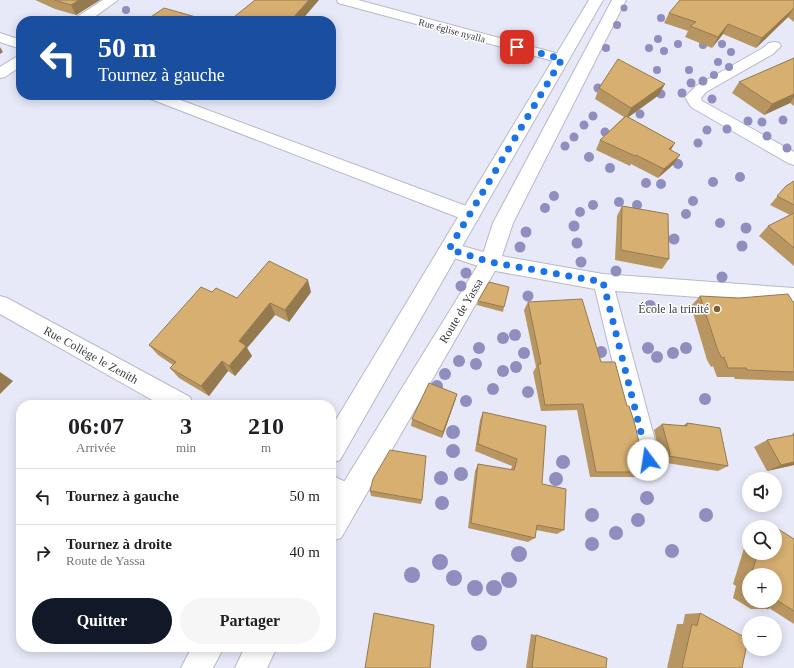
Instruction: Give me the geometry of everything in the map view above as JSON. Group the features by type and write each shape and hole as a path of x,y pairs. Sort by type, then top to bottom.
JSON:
{"main road":[{"path":"336,442 596,0"},
{"name":"Route de Yassa","path":"336,508 340,492 490,262 503,223 618,0"},
{"path":"196,668 206,652"},
{"path":"250,668 259,652"}],"street":[{"path":"88,16 112,0"},
{"name":"Rue église nyalla","path":"343,0 562,59"},
{"path":"0,37 16,43"},
{"path":"774,46 768,51 701,88 693,97 696,104 794,159"},
{"path":"0,74 16,63"},
{"path":"166,100 471,215"},
{"path":"449,249 490,262 603,282 794,296"},
{"path":"603,282 648,460"},
{"name":"Rue Collège le Zenith","path":"0,304 173,400"}],"building":[{"path":"54,0 79,0 71,5"},
{"path":"255,0 309,0 295,16 235,16"},
{"path":"680,0 794,0 794,8 762,38 728,24 718,37 690,26 696,22 669,13"},
{"path":"164,8 192,16 152,16"},
{"path":"794,58 794,94 772,104 739,82"},
{"path":"618,59 665,84 631,108 599,88"},
{"path":"626,116 675,143 669,149 680,155 664,169 600,140"},
{"path":"794,181 794,205 777,196 786,186"},
{"path":"622,206 668,214 669,259 621,250"},
{"path":"794,213 794,248 768,226"},
{"path":"269,261 308,280 285,310 270,303 239,341 246,346 229,366 222,361 201,386 170,368 176,362 149,345 201,287 212,292 216,288 237,298"},
{"path":"489,282 509,287 504,307 478,301"},
{"path":"788,294 794,302 794,372 728,368 724,357 722,358 718,351 700,296 739,298"},
{"path":"582,299 601,362 615,362 627,406 629,406 634,421 646,472 596,472 583,404 545,405 538,364 541,364 528,302"},
{"path":"429,383 457,394 443,432 412,419"},
{"path":"483,412 546,426 542,484 566,489 564,530 537,525 535,538 471,523 478,464 514,470 517,459 478,444"},
{"path":"687,423 720,428 728,466 669,456 670,453 662,424 687,426"},
{"path":"794,435 794,462 781,465 767,440"},
{"path":"390,450 426,456 422,500 370,491 373,479"},
{"path":"782,531 794,539 794,611 782,603 782,568 753,568 756,560 782,560"},
{"path":"374,613 434,625 430,668 365,668"},
{"path":"700,613 742,636 742,656 744,656 742,668 682,668 692,624 697,626"},
{"path":"536,635 607,658 606,668 532,668"}],"place":[{"name":"École la trinité","path":"717,309"}],"route":[{"path":"517,47 562,59 471,215 449,249 490,262 603,282 648,460"}]}
